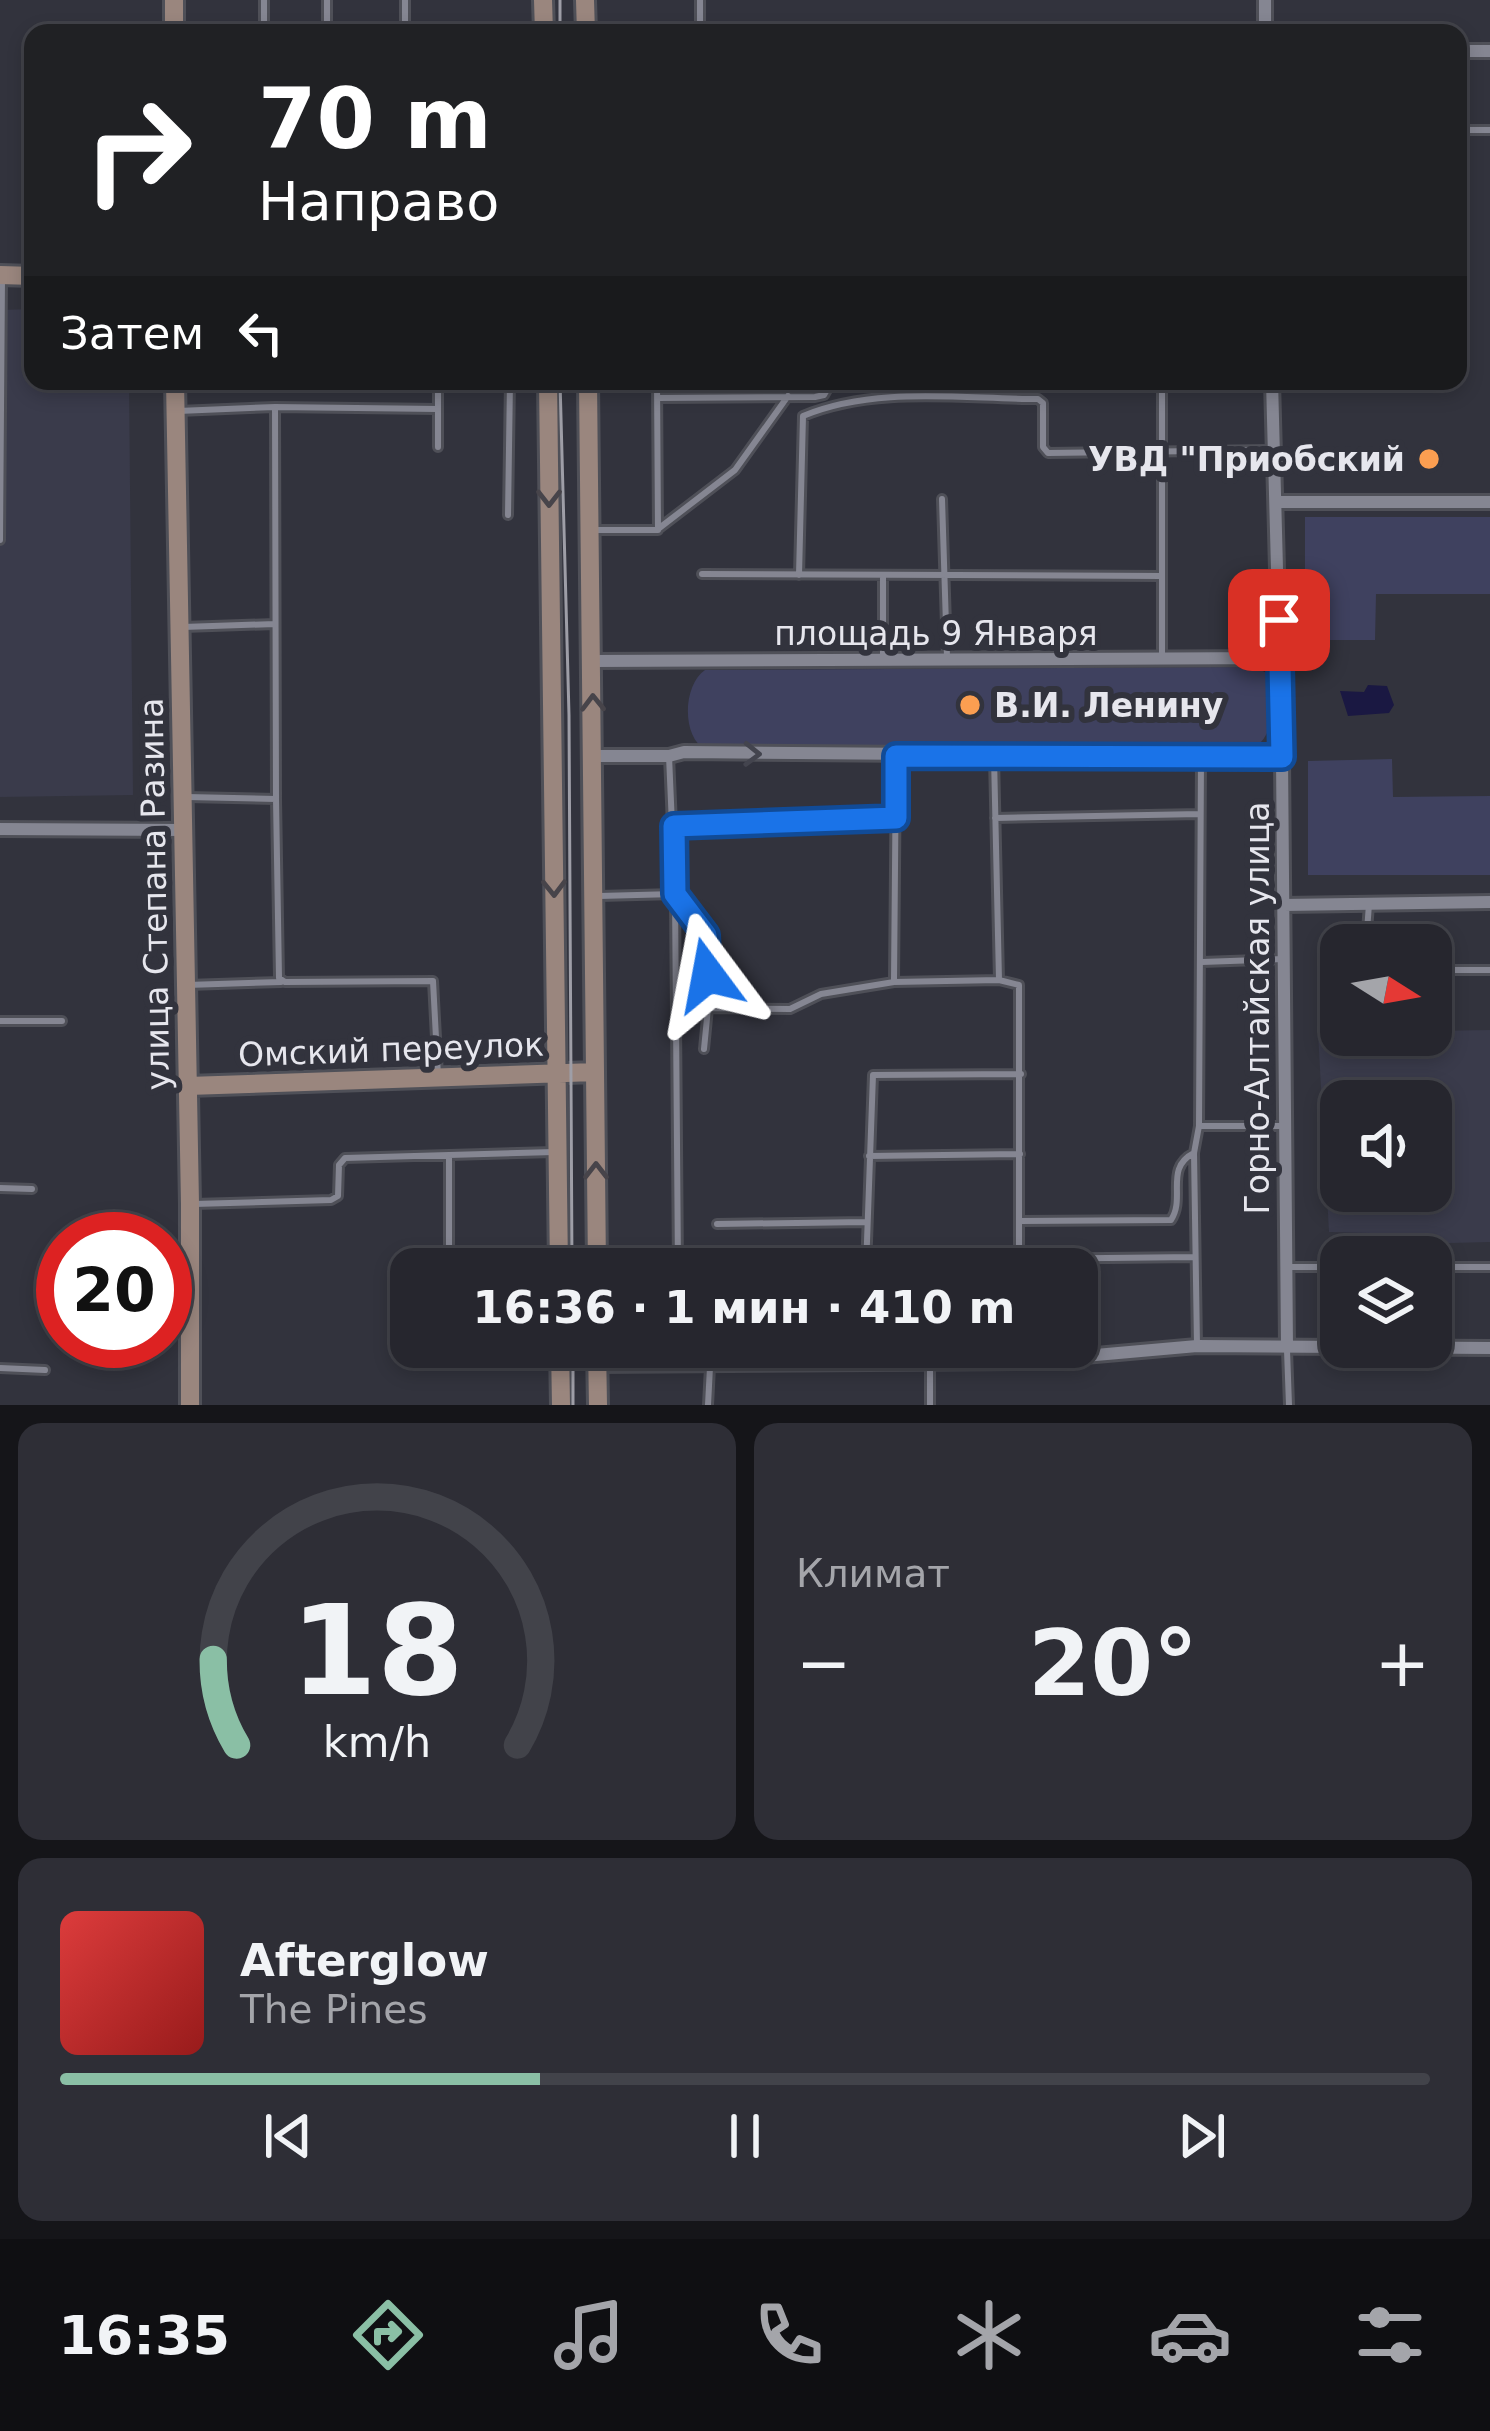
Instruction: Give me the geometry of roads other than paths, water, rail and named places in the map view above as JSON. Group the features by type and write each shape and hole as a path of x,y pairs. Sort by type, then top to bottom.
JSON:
{"main road":[{"name":"улица Степана Разина","path":"175,390 190,1405"},
{"path":"548,390 559,1248"},
{"path":"588,390 597,1248"},
{"name":"Омский переулок","path":"188,1086 596,1072"},
{"path":"560,1368 561,1405"},
{"path":"597,1368 598,1405"}],"street":[{"name":"Горно-Алтайская улица","path":"1272,390 1282,757 1287,1347"},
{"path":"1277,502 1490,502"},
{"name":"площадь 9 Января","path":"593,662 1280,658"},
{"path":"594,756 684,752 1282,757"},
{"path":"0,829 184,830"},
{"path":"1283,904 1490,902"},
{"path":"1098,1350 1197,1346 1490,1348"}],"lane":[{"path":"0,540 1,275"},
{"path":"438,390 438,447"},
{"path":"508,515 510,390"},
{"path":"657,390 658,530"},
{"path":"657,398 824,395 827,390"},
{"path":"1162,390 1162,658"},
{"path":"590,530 658,530 735,470 788,396"},
{"path":"799,574 803,416 829,405 860,398 1038,399 1043,403 1043,447 1048,453 1274,450"},
{"path":"275,407 278,974 285,982"},
{"path":"175,411 438,409"},
{"path":"942,499 947,661"},
{"path":"702,574 1162,576"},
{"path":"883,576 883,661"},
{"path":"178,627 275,623"},
{"path":"1197,1346 1193,1153 1199,1126 1201,755"},
{"path":"669,756 674,826 678,1248"},
{"path":"893,982 896,756"},
{"path":"994,757 999,980"},
{"path":"183,797 276,799"},
{"path":"994,818 1200,814"},
{"path":"674,826 896,818"},
{"path":"595,896 675,894"},
{"path":"675,894 706,935 704,1049"},
{"path":"1368,924 1369,904"},
{"path":"1202,962 1283,959"},
{"path":"1452,970 1490,970"},
{"path":"708,1008 790,1009 821,994 893,982 999,980 1019,985 1019,1248"},
{"path":"186,985 434,981 438,1077"},
{"path":"0,1021 62,1022"},
{"path":"867,1248 873,1075 1021,1074"},
{"path":"1199,1126 1285,1126"},
{"path":"190,1204 331,1200 338,1196 339,1165 346,1157 557,1152"},
{"path":"1020,1222 1171,1220 1178,1210 1178,1167 1193,1153"},
{"path":"869,1156 1021,1154"},
{"path":"449,1155 449,1248"},
{"path":"0,1188 32,1189"},
{"path":"717,1224 866,1222"},
{"path":"1098,1258 1196,1257"},
{"path":"1286,1267 1320,1267"},
{"path":"1452,1267 1490,1267"},
{"path":"1287,1347 1288,1405"},
{"path":"0,1368 45,1370"},
{"path":"708,1405 710,1368"},
{"path":"930,1368 930,1405"}],"tram line":[{"path":"560,0 560,24"},
{"path":"560,390 569,715 572,1248"},
{"path":"573,1368 573,1405"}],"place":[{"name":"УВД \"Приобский","path":"1429,459"},
{"name":"В.И. Ленину","path":"970,705"}]}
